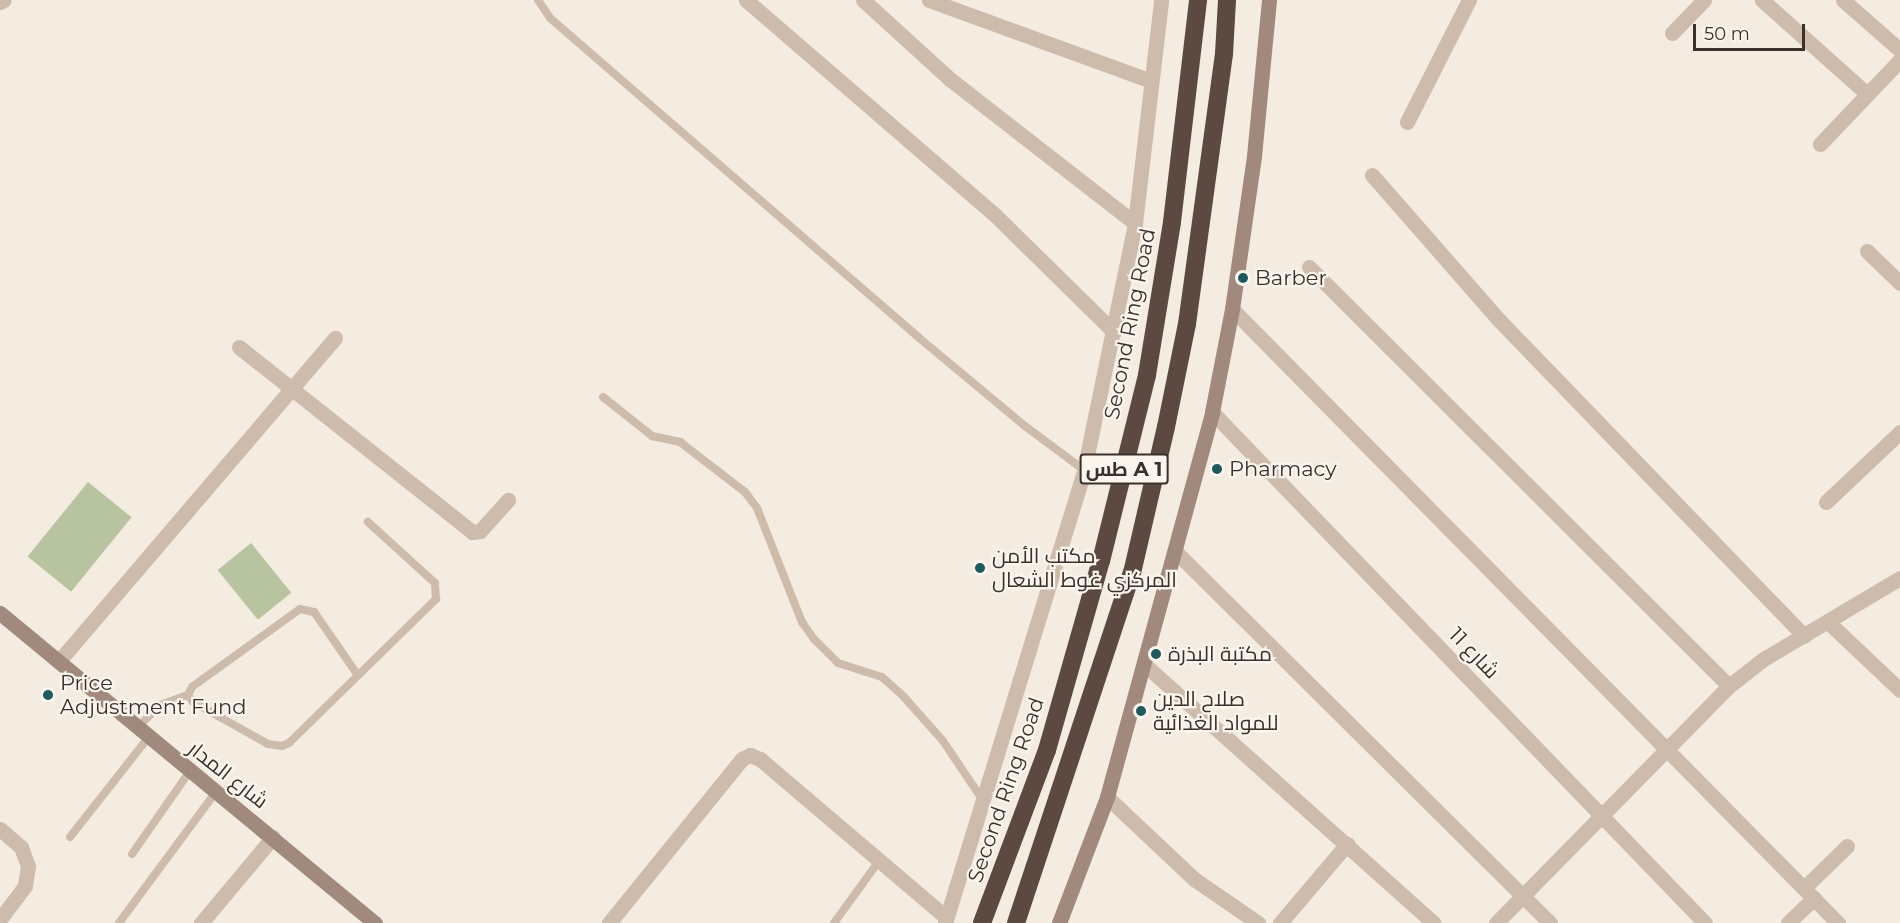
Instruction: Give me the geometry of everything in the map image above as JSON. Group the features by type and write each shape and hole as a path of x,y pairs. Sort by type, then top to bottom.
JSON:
{"highway":[{"name":"Second Ring Road","path":"982,923 1047,750 1101,561 1147,375 1172,222 1198,0"},
{"name":"طس A 1","path":"1016,923 1132,573 1166,427 1187,324 1224,54 1227,0"}],"street":[{"path":"0,3 4,0"},
{"path":"746,0 996,215 1114,332"},
{"path":"863,0 951,80 1135,223"},
{"path":"929,0 1151,81"},
{"path":"609,923 742,759 750,755 760,759 946,921 985,802 1084,470 1135,223 1161,0"},
{"path":"1059,923 1107,797 1176,552 1212,412 1232,309 1254,156 1269,0"},
{"path":"1407,122 1469,0"},
{"path":"1672,33 1704,0"},
{"path":"1762,0 1867,94"},
{"path":"1843,0 1900,50"},
{"path":"1820,144 1900,60"},
{"path":"1372,175 1499,320 1804,636"},
{"path":"1867,251 1900,283"},
{"path":"1309,267 1729,686"},
{"path":"1232,309 1668,747 1838,923"},
{"path":"59,662 290,388 335,338"},
{"path":"239,347 472,532 480,531 508,501"},
{"name":"شارع 11","path":"1212,412 1706,923"},
{"path":"1826,502 1900,432"},
{"path":"1176,552 1550,923"},
{"path":"1496,923 1600,814 1729,686 1762,660 1900,578"},
{"name":"شارع المدار","path":"0,613 142,733 273,837 375,923"},
{"path":"1828,622 1900,690"},
{"path":"1145,665 1434,923"},
{"path":"1107,797 1194,879 1258,923"},
{"path":"0,829 21,847 28,866 25,886 0,919"},
{"path":"201,923 273,837"},
{"path":"1280,923 1347,844"},
{"path":"1788,923 1847,846"}],"lane":[{"path":"538,0 550,18 918,337 1025,426 1084,470"},
{"path":"603,398 652,436 680,442 745,492 757,508 802,622 814,639 838,663 882,677 904,697 943,741 985,802"},
{"path":"188,695 193,702 268,744 282,746 431,605 438,591 435,583 368,522"},
{"path":"70,837 160,705 188,695 192,687 300,609 314,612 357,674"},
{"path":"132,854 190,771"},
{"path":"119,923 216,792"},
{"path":"834,923 879,861"}],"green space":[{"path":"88,482 132,517 71,592 28,557"},
{"path":"251,543 291,593 258,620 218,570"}],"place":[{"name":"Barber","path":"1243,278"},
{"name":"Pharmacy","path":"1217,469"},
{"name":"مكتب الأمن المركزي غوط الشعال","path":"980,568"},
{"name":"مكتبة البذرة","path":"1156,654"},
{"name":"Price Adjustment Fund","path":"48,695"},
{"name":"صلاح الدين للمواد الغذائية","path":"1141,711"}]}
